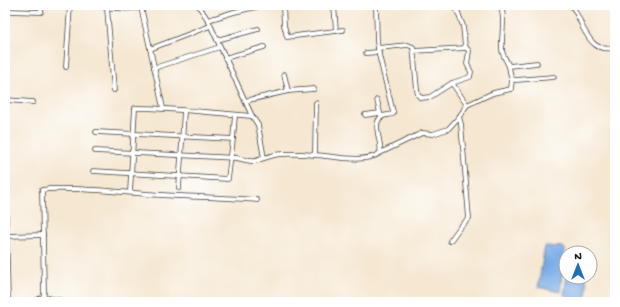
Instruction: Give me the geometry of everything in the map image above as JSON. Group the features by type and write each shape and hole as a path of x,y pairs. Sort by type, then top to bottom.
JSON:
{"street":[{"path":"8,11 41,12 41,5"},
{"path":"66,66 70,5"},
{"path":"95,5 107,8 159,5"},
{"path":"198,5 208,20 252,116 258,125 264,158"},
{"path":"208,20 264,5"},
{"path":"283,5 284,25 287,37 343,30"},
{"path":"334,5 336,31"},
{"path":"365,115 393,114 393,109 383,75 379,50 376,5"},
{"path":"366,54 408,45 413,47 417,90 420,97 424,98 430,97 452,83 470,77 472,74 467,64 469,54 466,48 464,26 455,5"},
{"path":"95,151 230,158 254,161 275,154 315,154 357,158 373,156 422,133 433,134 448,129 467,105 493,94 511,89 512,79 509,66 502,51 503,21 502,8 500,5"},
{"path":"572,5 591,41 601,48 615,48"},
{"path":"141,7 163,108"},
{"path":"107,8 114,90"},
{"path":"150,49 210,26"},
{"path":"217,40 258,29"},
{"path":"154,68 220,47"},
{"path":"225,58 264,47"},
{"path":"414,51 466,48"},
{"path":"509,66 537,63"},
{"path":"284,74 288,91"},
{"path":"512,79 554,77"},
{"path":"452,83 467,105"},
{"path":"245,101 288,91 314,89"},
{"path":"5,100 34,102"},
{"path":"377,100 381,115 377,124 381,147 380,153"},
{"path":"315,154 316,103"},
{"path":"130,192 135,108 163,108 252,116"},
{"path":"180,188 184,111"},
{"path":"94,171 228,179 235,115"},
{"path":"450,241 460,227 469,218 462,124 459,117"},
{"path":"96,132 233,139"},
{"path":"5,187 8,301"},
{"path":"43,300 42,190 63,189 130,192 257,200"},
{"path":"6,233 43,235"},
{"path":"34,302 43,300 68,302"}],"water":[{"path":"545,246 558,247 558,285 561,285 560,292 538,287"},
{"path":"566,285 587,285 585,302 568,300 564,294"}]}
